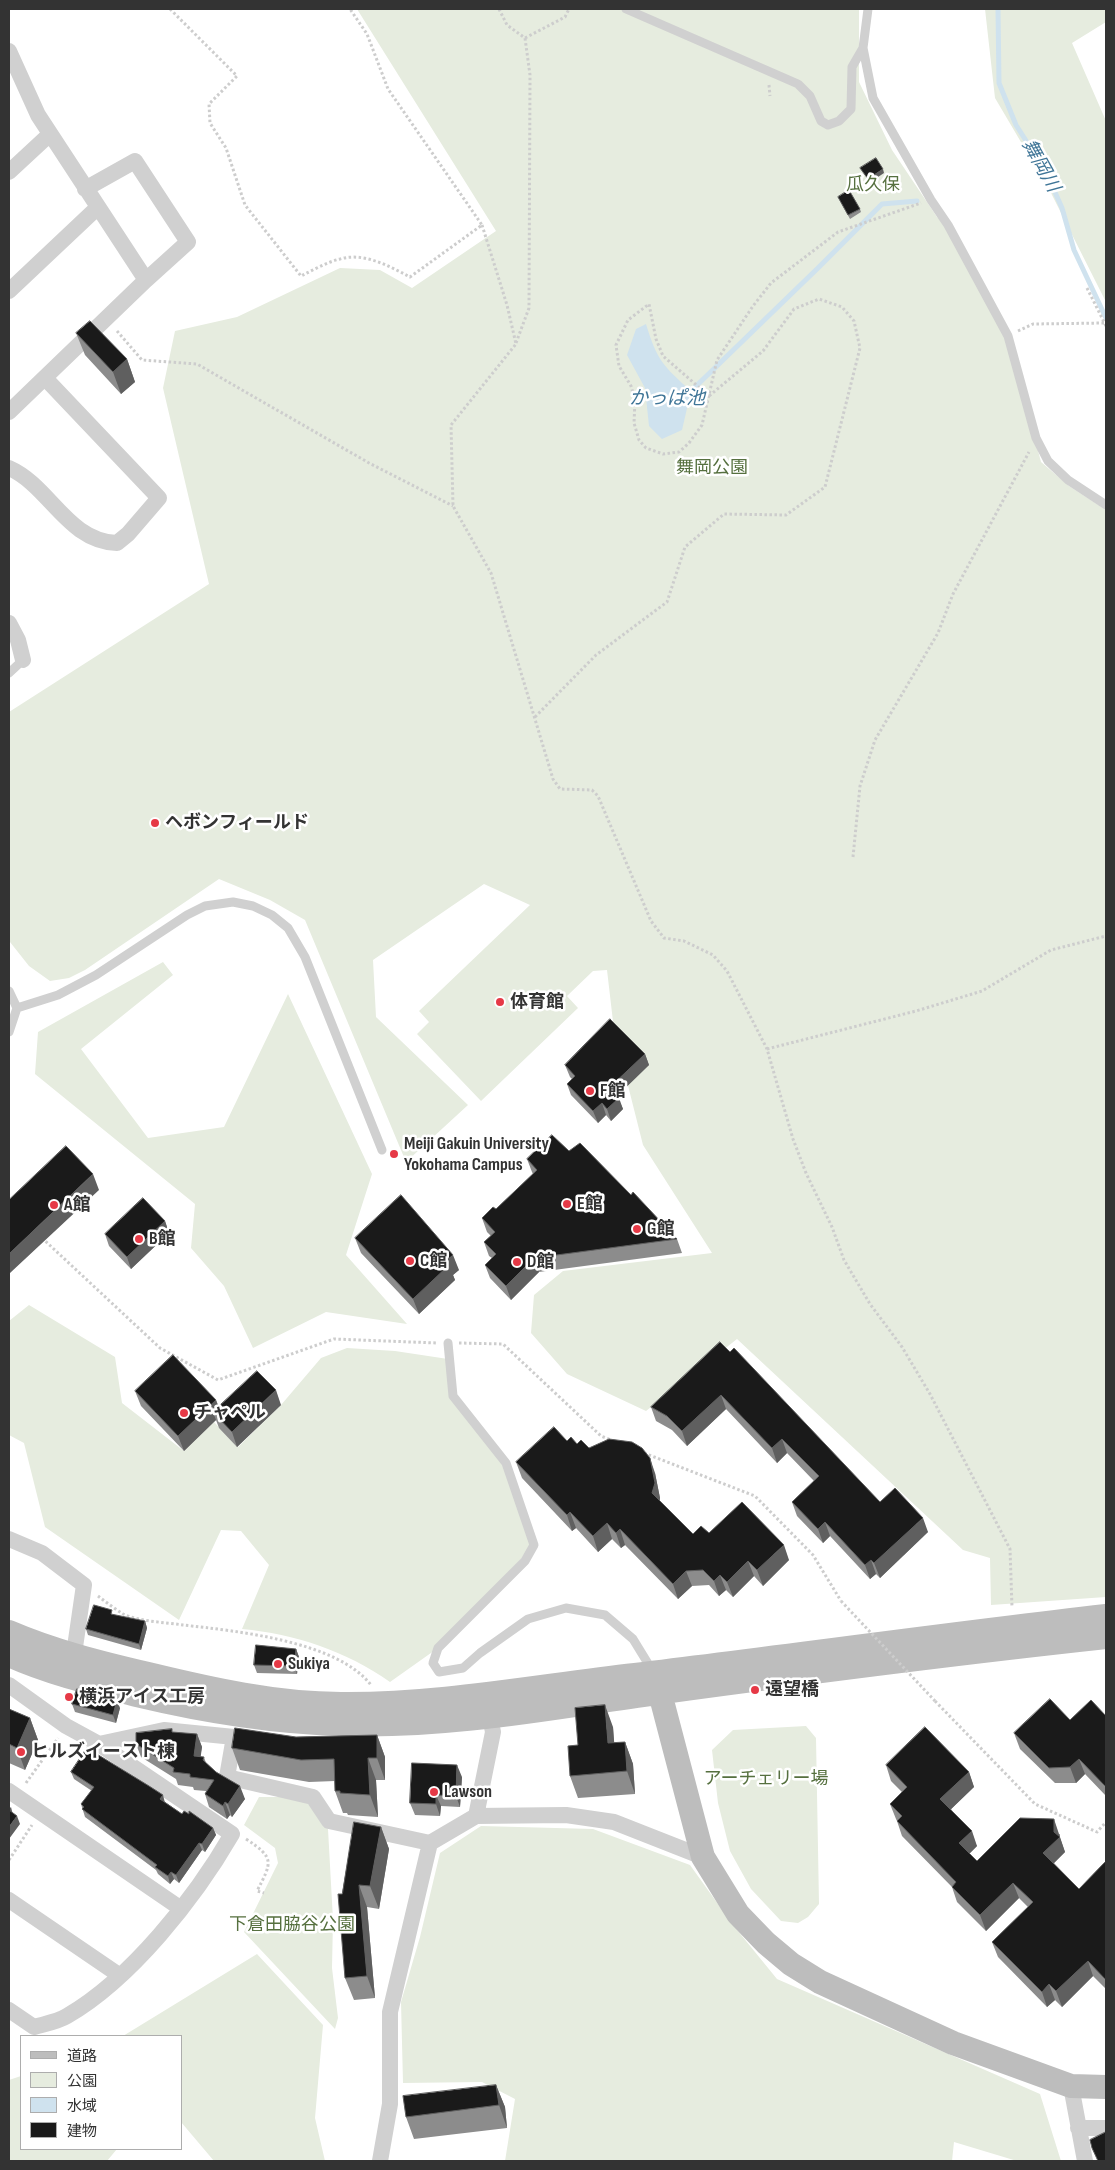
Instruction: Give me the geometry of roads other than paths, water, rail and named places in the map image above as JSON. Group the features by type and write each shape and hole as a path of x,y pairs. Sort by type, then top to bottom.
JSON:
{"street":[{"path":"9,52 38,115 97,208 146,280"},
{"path":"9,172 50,134"},
{"path":"9,412 188,242 135,161 85,189"},
{"path":"9,291 97,208"},
{"path":"9,468 34,484 58,512 89,537 105,543 117,543 128,534 159,498 44,378"},
{"path":"9,623 18,640 23,660"},
{"path":"9,1539 42,1553 84,1586 74,1654"},
{"path":"10,1641 29,1664 110,1688 189,1708 268,1720 343,1724 424,1722 490,1717 657,1683 1012,1628 1106,1616"},
{"path":"10,1641 74,1654 190,1684 267,1698 338,1704 386,1703 657,1683 1106,1637"},
{"path":"657,1683 703,1857 738,1914 766,1943 791,1964 820,1982 953,2043 1071,2086 1106,2087"},
{"path":"9,1685 66,1726 99,1744 232,1834 212,1870 151,1945 92,1999 65,2017 34,2027 9,2010"},
{"path":"476,1816 493,1732 490,1717"},
{"path":"99,1744 164,1730 234,1737 228,1777 313,1797 329,1821 430,1843 476,1816 566,1815 614,1822 703,1857"},
{"path":"13,1794 180,1908"},
{"path":"380,2161 390,2104 390,2012 430,1843"},
{"path":"9,1900 119,1975"},
{"path":"1071,2086 1085,2161"},
{"path":"1078,2128 1106,2128"}],"lane":[{"path":"626,9 798,84 810,96 821,121 828,125 839,121 851,109 852,67 863,48"},
{"path":"868,9 863,48 873,98 931,200 948,225 1008,336 1036,438 1048,461 1068,480 1106,504"},
{"path":"9,673 23,660"},
{"path":"17,1008 58,996 96,975 187,915 206,906 233,902 253,906 272,915 288,928 305,957 382,1150"},
{"path":"9,991 17,1008 9,1032"},
{"path":"448,1343 453,1396 506,1463 534,1545 525,1562 438,1648 433,1663 439,1672 463,1668 480,1653 528,1619 566,1608 605,1615 633,1639 657,1683"}],"water":[{"name":"かっぱ池","path":"646,324 662,362 691,391 682,430 662,439 649,426 645,388 627,355 636,329"}],"waterway":[{"name":"舞岡川","path":"998,9 999,83 1016,125 1046,172 1062,208 1074,250 1106,318"},
{"path":"691,391 882,204 917,201"}],"place":[{"name":"ヘボンフィールド","path":"155,823"},
{"name":"体育館","path":"500,1002"},
{"name":"F館","path":"590,1091"},
{"name":"Meiji Gakuin University Yokohama Campus","path":"394,1154"},
{"name":"E館","path":"567,1204"},
{"name":"A館","path":"54,1205"},
{"name":"G館","path":"637,1229"},
{"name":"B館","path":"139,1239"},
{"name":"C館","path":"410,1261"},
{"name":"D館","path":"517,1262"},
{"name":"チャペル","path":"184,1413"},
{"name":"Sukiya","path":"278,1664"},
{"name":"遠望橋","path":"755,1690"},
{"name":"横浜アイス工房","path":"69,1697"},
{"name":"ヒルズイースト棟","path":"21,1752"},
{"name":"Lawson","path":"434,1792"}],"park label":[{"name":"瓜久保","path":"873,185"},
{"name":"舞岡公園","path":"712,468"},
{"name":"アーチェリー場","path":"766,1779"},
{"name":"下倉田脇谷公園","path":"292,1925"}]}
